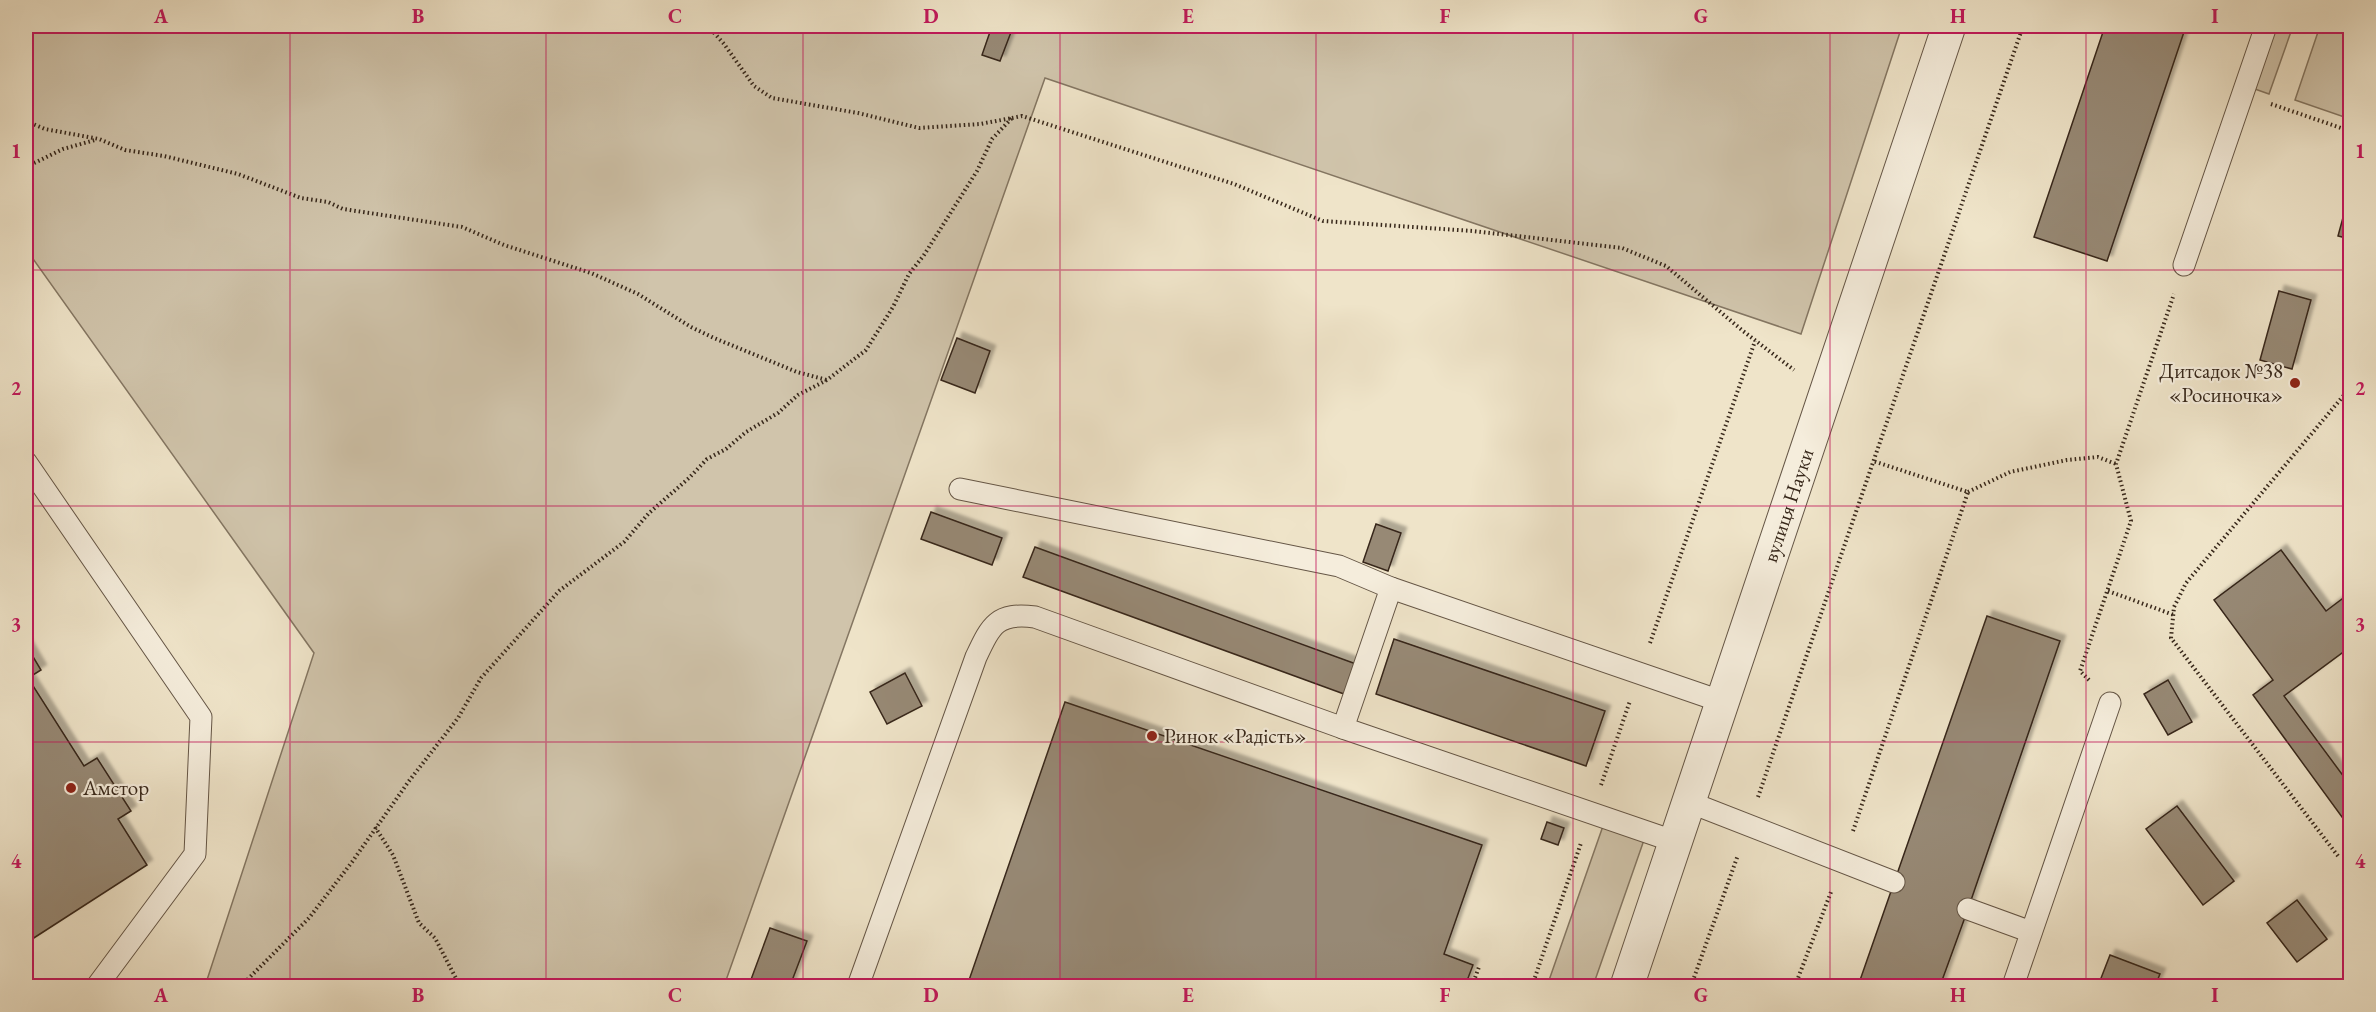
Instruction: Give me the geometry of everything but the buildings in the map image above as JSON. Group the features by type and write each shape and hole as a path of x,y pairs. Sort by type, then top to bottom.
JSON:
{"street":[{"name":"вулиця Науки","path":"1628,987 1949,26"}],"lane":[{"path":"2184,265 2266,26"},
{"path":"26,462 201,717 195,854 97,987"},
{"path":"960,489 1339,566 1391,588 1723,702"},
{"path":"1343,728 1391,588"},
{"path":"858,987 976,657 990,628 1013,614 1035,617 1343,728 1676,842"},
{"path":"2013,987 2110,703"},
{"path":"1689,802 1894,882"},
{"path":"1968,909 2031,932"}],"path":[{"path":"708,26 754,86 772,98 858,113 919,128 980,124 1022,116 1234,184 1323,221 1473,231 1622,248 1665,266 1743,331 1826,392"},
{"path":"1691,987 1749,825 2023,26"},
{"path":"2283,109 2350,131"},
{"path":"241,987 309,918 458,718 487,671 559,591 624,542 649,513 707,459 726,449 746,432 778,413 798,394 827,380 866,350 893,307 909,274 924,255 977,171 992,139 1012,118"},
{"path":"26,121 45,129 99,139 125,150 164,156 238,174 302,198 328,202 343,209 462,227 504,245 591,273 638,294 706,334 797,372 827,380"},
{"path":"26,167 63,149 99,139"},
{"path":"2110,703 2080,671 2131,521 2116,464 2184,265"},
{"path":"2338,856 2170,638 2174,607 2186,583 2350,388"},
{"path":"1873,460 1968,492 2010,472 2067,460 2098,457 2116,464"},
{"path":"1795,987 1843,862 1968,492"},
{"path":"2108,591 2174,615"},
{"path":"375,827 393,855 419,923 435,938 460,987"},
{"path":"1472,987 1479,967"}],"shaded area":[{"path":"26,26 1902,26 1801,334 1045,78 724,986 205,986 314,653 26,249"},
{"path":"2274,26 2293,26 2269,94 2252,88"},
{"path":"2320,26 2350,26 2350,119 2295,100"},
{"path":"1603,826 1644,840 1593,986 1547,986"}],"place":[{"name":"Дитсадок №38 «Росиночка»","path":"2295,383"},
{"name":"Ринок «Радість»","path":"1152,736"},
{"name":"Амстор","path":"71,788"}]}
